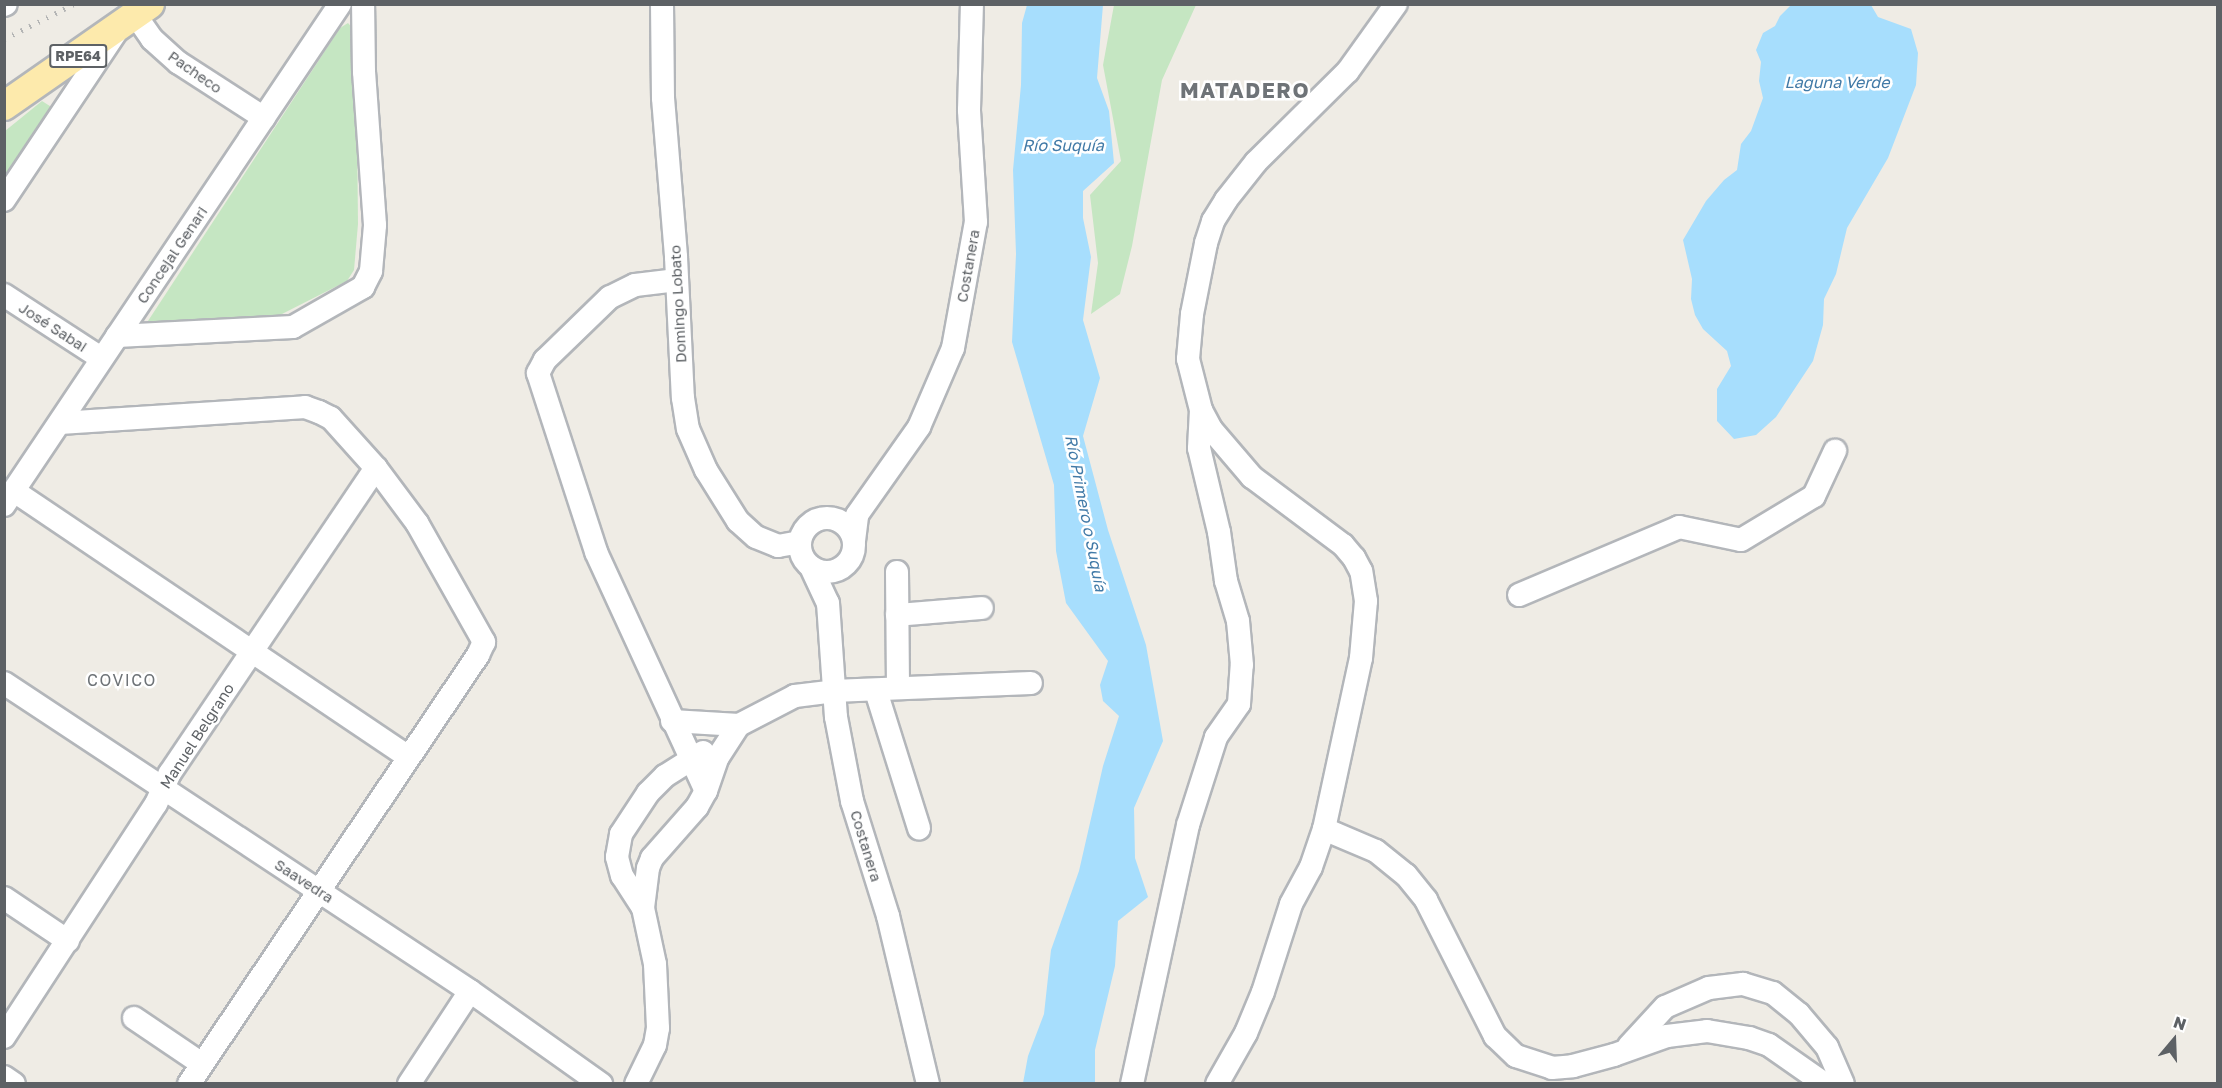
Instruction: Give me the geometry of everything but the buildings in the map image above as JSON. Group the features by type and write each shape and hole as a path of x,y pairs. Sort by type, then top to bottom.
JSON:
{"main road":[{"name":"RPE64","path":"4,106 135,15"}],"street":[{"name":"Concejal Genari","path":"9,498 340,4"},
{"path":"117,336 293,327 363,287 370,271 375,225 364,72 363,4"},
{"name":"Domingo Lobato","path":"662,4 663,98 677,280 683,398 688,429 706,470 738,521 756,537 778,546 800,542"},
{"name":"Costanera","path":"928,1083 888,916 852,801 833,691 828,603 833,582 853,550 854,524 865,501 919,427 953,348 976,222 969,110 972,4"},
{"path":"1132,1083 1188,825 1216,737 1239,704 1242,664 1238,621 1226,581 1219,532 1199,448 1201,410 1188,359 1206,243 1213,221 1256,162 1348,71 1396,4"},
{"name":"Pacheco","path":"135,15 152,39 179,63 264,118"},
{"path":"4,200 68,104 135,15"},
{"path":"42,80 68,104"},
{"path":"677,280 635,285 610,297 545,360 538,373 596,552 706,791"},
{"name":"José Sabai","path":"4,295 102,358"},
{"path":"60,423 304,407 331,418 376,468 429,543 484,642 478,655 189,1083"},
{"path":"1201,410 1239,464 1252,477 1343,545 1361,571 1366,601 1361,658 1324,829 1311,867 1291,904 1263,992 1250,1023 1217,1083"},
{"path":"1519,595 1679,527 1741,540 1814,496 1834,451"},
{"name":"Manuel Belgrano","path":"4,1037 156,804 163,788 376,468"},
{"path":"9,498 252,652 409,757"},
{"name":"Costanera","path":"828,603 812,567 802,556 800,542 802,534 813,521 844,514 865,501"},
{"path":"830,518 846,525 854,541"},
{"path":"812,567 828,572 844,565"},
{"path":"897,572 897,615 887,690 919,828"},
{"path":"897,615 982,608"},
{"name":"Saavedra","path":"4,683 470,991 601,1083"},
{"path":"643,908 622,876 617,857 621,834 648,793 665,776 739,725 795,696 833,691 1031,683"},
{"path":"672,720 739,725"},
{"path":"636,1083 655,1045 658,1028 655,964 643,908 644,888 652,858 697,807 706,791 718,756 739,725"},
{"path":"1324,829 1376,851 1407,875 1426,900 1495,1036 1516,1056 1552,1068 1573,1066 1667,1036 1707,1031 1769,1045 1825,1083"},
{"path":"4,898 68,941"},
{"path":"1624,1051 1665,1007 1709,988 1743,984 1773,993 1799,1014 1827,1047 1843,1083"},
{"path":"409,1083 470,991"},
{"path":"134,1018 202,1064"},
{"path":"4,1077 14,1083"}],"green space":[{"path":"1114,5 1196,5 1162,80 1132,246 1120,294 1091,314 1098,263 1090,195 1121,161 1103,65"},
{"path":"348,23 356,32 358,224 354,270 347,281 280,315 146,324 340,28"},
{"path":"42,101 53,108 5,180 5,131"}],"water":[{"name":"Río Suquía","path":"1027,5 1103,5 1097,78 1109,111 1114,163 1083,191 1083,218 1091,257 1083,320 1100,378 1083,436 1108,530 1146,645 1163,741 1134,808 1135,858 1148,897 1118,921 1115,966 1095,1050 1095,1083 1023,1083 1028,1056 1044,1014 1051,950 1079,871 1103,766 1119,716 1103,701 1100,685 1108,661 1066,603 1056,551 1054,485 1012,342 1016,254 1013,170 1021,85 1022,23"},
{"name":"Laguna Verde","path":"1791,5 1871,5 1878,17 1911,29 1918,53 1916,85 1888,158 1847,228 1836,274 1824,299 1823,325 1813,361 1776,417 1756,435 1734,439 1717,421 1717,389 1731,366 1727,351 1703,329 1695,315 1691,299 1692,279 1683,240 1706,201 1724,180 1737,170 1741,144 1751,131 1763,98 1759,81 1761,62 1756,50 1763,33 1775,26 1780,16"}],"railway":[{"path":"4,39 74,4"}],"district":[{"name":"MATADERO","path":"1245,90"},
{"name":"COVICO","path":"122,680"}],"water label":[{"name":"Río Primero o Suquía","path":"1086,513"}]}
